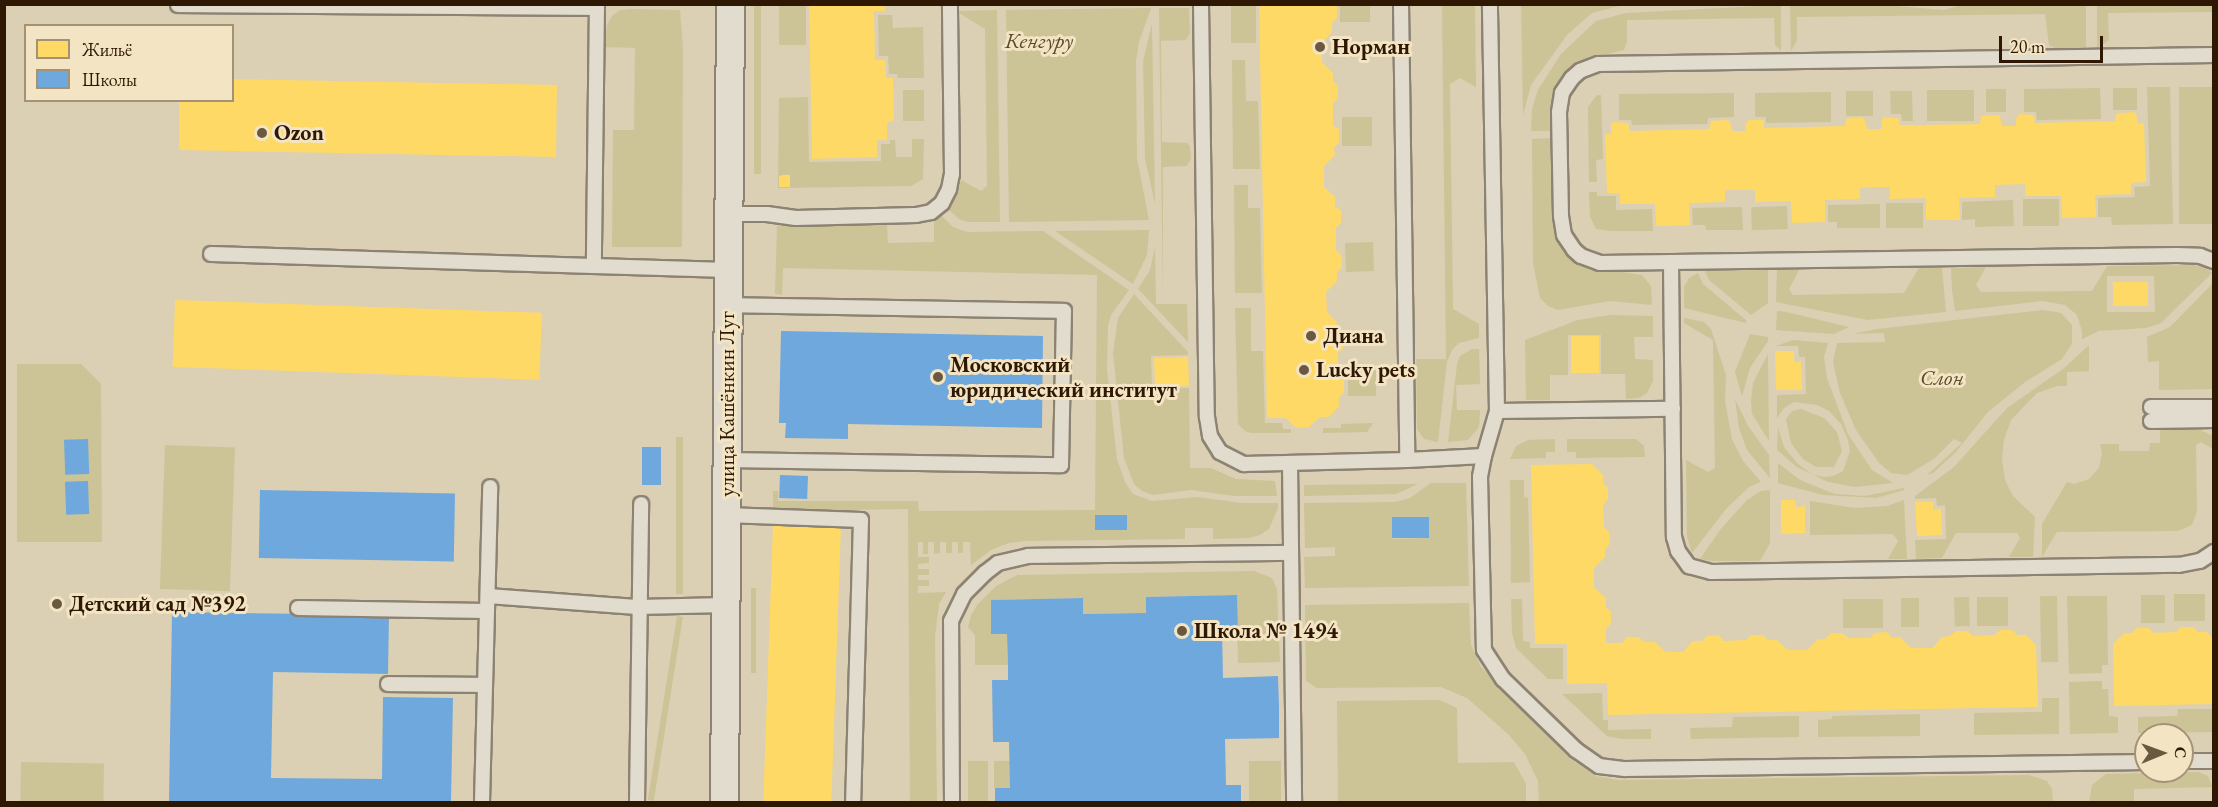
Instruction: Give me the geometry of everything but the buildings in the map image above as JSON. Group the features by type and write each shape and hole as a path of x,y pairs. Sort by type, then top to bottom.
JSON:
{"street":[{"name":"улица Кашёнкин Луг","path":"724,802 730,4"}],"lane":[{"path":"178,4 597,6 594,266"},
{"path":"729,214 767,214 796,219 916,215 931,212 942,203 949,189 952,174 950,4"},
{"path":"1201,4 1208,427 1220,452 1234,461 1253,464 1484,456"},
{"path":"1401,4 1407,460"},
{"path":"1490,4 1497,411 1480,477 1482,629 1484,650 1503,679 1581,754 1599,766 1625,769 2134,762"},
{"path":"2214,56 1606,64 1588,67 1572,78 1560,102 1561,216 1564,235 1574,250 1590,261 1610,264 2177,255 2200,256 2214,261"},
{"path":"211,254 728,270"},
{"path":"1671,263 1676,544 1684,562 1703,571 2179,565 2200,561 2214,552"},
{"path":"727,460 1061,465 1064,311 728,305"},
{"path":"2214,407 2151,414 2214,420"},
{"path":"1497,411 1673,409"},
{"path":"1290,464 1294,802"},
{"path":"482,802 490,487"},
{"path":"637,802 641,504"},
{"path":"726,516 861,520 853,802"},
{"path":"952,802 951,621 964,594 998,563 1028,556 1291,553"},
{"path":"488,596 638,607 726,605"},
{"path":"298,608 487,611"},
{"path":"388,684 485,685"},
{"path":"2194,762 2214,761"}],"green space":[{"path":"754,5 761,5 761,174 754,174"},
{"path":"779,5 806,5 806,45 779,45"},
{"path":"1231,5 1256,5 1256,43 1231,43"},
{"path":"1340,5 1370,5 1370,22 1340,22"},
{"path":"1442,5 1475,6 1476,87 1460,78 1450,84 1453,309 1479,324 1479,338 1459,343 1452,350 1447,362 1438,442 1424,439 1417,429 1416,359 1446,359"},
{"path":"1521,5 1623,5 1592,13 1567,35 1531,85 1523,115"},
{"path":"1781,5 1781,51 1775,45 1774,18 1627,20 1627,42 1624,50 1584,60 1566,71 1552,102 1551,131 1531,131 1532,109 1538,90 1561,54 1596,21 1626,13"},
{"path":"1790,5 1884,5 1944,10 1961,5 2086,5 2086,48 2057,49 2049,45 2045,14 1797,17 1797,40 1791,51"},
{"path":"2097,5 2213,5 2213,12 2108,13 2109,40 2097,48"},
{"name":"Кенгуру","path":"1151,8 1139,42 1136,61 1137,158 1149,220 1009,222 1006,10"},
{"path":"1159,8 1189,8 1190,33 1186,40 1161,41 1162,142 1187,143 1190,146 1191,159 1187,166 1163,167 1163,298"},
{"path":"620,10 680,10 683,48 682,247 612,247 613,130 634,130 635,48 605,47 607,25 612,16"},
{"path":"997,10 1000,222 968,222 959,219 948,209 957,195 961,180 981,191 987,186 985,29 959,11"},
{"path":"878,15 892,15 893,28 923,27 924,78 898,78 897,74 889,74 888,56 879,56"},
{"path":"1152,24 1155,204 1145,158 1143,61"},
{"path":"1232,60 1245,60 1246,101 1258,101 1260,169 1233,169"},
{"path":"2147,87 2170,87 2173,224 2112,225 2111,217 2098,217 2098,198 2135,197 2134,187 2150,186"},
{"path":"2179,87 2213,87 2213,224 2179,224"},
{"path":"2100,88 2101,119 2037,120 2036,112 2024,112 2024,89"},
{"path":"2113,88 2137,88 2137,110 2113,110"},
{"path":"1986,89 2006,89 2006,112 1986,112"},
{"path":"903,90 924,90 924,121 903,121"},
{"path":"1927,90 1974,90 1974,121 1927,121"},
{"path":"1846,91 1873,91 1873,116 1846,116"},
{"path":"1890,91 1912,91 1913,121 1902,121 1901,114 1891,114"},
{"path":"1831,92 1831,122 1766,123 1766,117 1755,117 1755,93"},
{"path":"1734,93 1734,117 1708,118 1707,124 1632,125 1631,120 1619,120 1619,94"},
{"path":"1597,95 1601,95 1603,159 1596,160 1597,182 1589,182 1588,107"},
{"path":"808,97 809,162 881,161 881,144 890,144 890,140 895,140 896,157 912,157 912,139 924,139 923,179 911,186 778,188 779,98"},
{"path":"1342,117 1372,117 1372,146 1342,146"},
{"path":"1551,138 1552,217 1557,241 1568,257 1587,267 1642,275 1651,286 1652,305 1610,301 1558,310 1548,306 1540,298 1533,263 1532,139"},
{"path":"1234,185 1248,185 1248,208 1260,208 1262,293 1235,293"},
{"path":"1589,192 1597,192 1597,196 1616,196 1616,210 1652,209 1653,231 1596,229 1590,217"},
{"path":"2023,199 2059,199 2059,226 2023,226"},
{"path":"2013,200 2014,226 1975,227 1975,219 1962,220 1962,202"},
{"path":"1886,203 1923,203 1923,228 1886,228"},
{"path":"1880,204 1880,228 1837,228 1837,222 1828,222 1828,205"},
{"path":"1787,206 1788,229 1752,230 1751,207"},
{"path":"1742,207 1743,230 1706,230 1705,225 1693,225 1692,208"},
{"path":"941,215 953,227 967,232 1043,231 1129,290 1111,315 1108,326 1107,369 1117,459 1125,482 1133,494 1152,501 1198,497 1241,503 1278,503 1278,508 1269,529 1249,538 1213,539 1213,528 1185,528 1185,539 1027,541 1009,543 991,550 971,565 970,542 963,542 963,553 958,553 958,542 952,542 952,553 946,553 946,542 940,542 940,553 934,554 934,542 928,542 928,554 923,554 923,542 918,542 918,557 929,557 929,563 918,564 918,569 929,569 929,575 918,575 918,580 929,580 929,586 918,586 918,593 946,592 939,604 935,636 937,802 910,802 908,509 773,511 773,491 778,491 778,501 918,501 919,511 1095,510 1097,275 783,268 782,295 775,294 777,226 887,225 888,243 934,242 934,219"},
{"path":"1149,230 1147,255 1133,284 1055,231"},
{"path":"1373,242 1374,271 1346,272 1345,243"},
{"path":"1155,247 1156,304 1187,304 1188,342 1138,289 1150,270"},
{"path":"2193,265 2204,267 2212,273 2161,323 2146,328 2099,331 2082,339 2077,315 2065,305 2043,301 1955,311 1951,268 1986,267 1976,285 1981,292 2092,291 2107,266","holes":["2107,276 2154,276 2155,312 2107,312"]},
{"path":"1919,268 1942,268 1946,312 1868,320 1776,302 1777,270 1799,270 1789,289 1793,295 1904,293"},
{"path":"1768,270 1768,303 1751,315 1709,280 1705,271"},
{"path":"1698,273 1703,284 1747,321 1746,323 1684,308 1684,287 1689,278"},
{"path":"2213,283 2213,389 2159,390 2159,361 2148,362 2147,337 2170,327"},
{"path":"1134,294 1188,352 1188,355 1151,356 1152,388 1189,388 1190,468 1211,468 1236,479 1275,481 1277,496 1234,496 1191,490 1153,495 1142,491 1134,484 1124,458 1113,353 1118,318"},
{"path":"1235,308 1251,308 1251,351 1263,351 1265,423 1282,423 1283,429 1291,429 1291,433 1251,433 1238,424"},
{"name":"Слон","path":"2043,310 2061,313 2072,325 2072,344 2062,359 2025,382 1988,412 1955,453 1933,473 1927,475 1962,443 1954,439 1934,459 1907,475 1891,473 1879,463 1856,430 1840,393 1833,362 1837,343 1885,342 1884,333 1853,334 1877,329"},
{"path":"1777,311 1849,327 1834,334 1776,330"},
{"path":"1610,315 1653,316 1653,337 1634,337 1635,359 1653,360 1653,381 1647,393 1639,398 1626,399 1625,374 1601,374 1601,335 1568,335 1568,375 1550,375 1550,400 1526,400 1525,340 1578,320"},
{"path":"1684,318 1704,322 1711,329 1726,375 1725,401 1732,439 1743,461 1761,482 1749,487 1726,509 1692,553 1687,537 1686,460 1708,472 1715,468 1713,340 1684,323"},
{"path":"1750,334 1768,337 1768,341 1750,368 1742,396 1735,372"},
{"path":"1793,340 1828,343 1824,357 1827,378 1848,434 1872,470 1893,483 1855,487 1828,482 1814,475 1833,476 1843,471 1850,451 1841,424 1829,411 1817,405 1794,402 1784,408 1777,418 1777,395 1806,394 1805,357 1799,357 1798,346 1776,346"},
{"path":"2089,345 2089,371 2067,372 2067,386 2057,386 2037,393 2011,420 2004,440 2002,459 2005,480 2013,496 2035,517 2033,557 2009,557 2020,538 2017,533 1956,533 1942,558 1916,559 1915,540 1946,539 1945,505 1937,506 1936,498 1915,499 1915,496 1954,467 2007,408 2063,369"},
{"path":"1472,349 1479,349 1480,384 1456,385 1457,410 1480,410 1479,427 1468,440 1448,442 1457,364 1460,356"},
{"path":"1768,354 1769,441 1752,414 1751,401 1753,383"},
{"path":"17,364 81,364 101,384 102,542 17,542"},
{"path":"1348,368 1376,368 1376,396 1348,396"},
{"path":"1735,399 1748,426 1769,455 1770,478 1747,450 1739,428"},
{"path":"1801,409 1824,418 1837,432 1842,451 1834,467 1816,467 1803,459 1791,443 1786,419 1792,411"},
{"path":"1373,423 1367,432 1323,433 1323,428 1341,428 1341,424"},
{"path":"1778,427 1784,447 1798,464 1812,474 1797,467 1777,450"},
{"path":"2160,430 2200,430 2213,436 2213,449 2201,442 2196,445 2197,511 2192,525 2178,531 2057,532 2042,557 2042,524 2067,482 2074,484 2089,479 2099,468 2102,453 2100,444 2119,444 2119,451 2149,451 2150,443 2160,443"},
{"path":"676,437 683,437 683,594 676,594"},
{"path":"1555,439 1555,452 1546,452 1546,458 1510,459 1516,446 1528,440"},
{"path":"1567,439 1636,439 1644,446 1645,457 1576,458 1576,452 1567,452"},
{"path":"165,445 235,447 230,591 160,589"},
{"path":"1778,463 1800,480 1835,494 1865,496 1904,488 1904,490 1876,498 1823,495 1778,483"},
{"path":"1510,480 1524,480 1524,497 1528,498 1530,582 1511,583"},
{"path":"1431,483 1466,483 1469,586 1305,588 1304,557 1335,556 1335,547 1305,548 1304,503 1396,502 1410,498","holes":["1428,517 1429,538 1393,539 1392,518"]},
{"path":"1418,484 1396,494 1304,496 1304,485"},
{"path":"1770,490 1770,543 1760,561 1700,559 1720,530 1747,500 1761,491"},
{"path":"1904,500 1907,559 1888,559 1898,541 1893,534 1810,535 1810,501 1855,508 1887,506"},
{"path":"1254,571 1272,578 1277,589 1280,662 1238,663 1237,595 1146,597 1146,613 1083,614 1083,598 991,600 991,634 1007,634 1008,665 975,665 975,635 968,627 971,615 978,604 996,586 1017,575"},
{"path":"751,588 756,588 756,673 751,673"},
{"path":"2174,594 2205,594 2205,621 2174,621"},
{"path":"2141,595 2165,595 2165,623 2141,623"},
{"path":"2040,596 2057,596 2058,662 2041,662"},
{"path":"2067,596 2107,596 2108,665 2102,665 2102,673 2069,674"},
{"path":"1969,597 1970,626 1955,627 1954,598"},
{"path":"1977,597 2008,597 2008,626 1977,626"},
{"path":"1901,598 1919,598 1919,627 1901,627"},
{"path":"1511,599 1522,599 1523,641 1530,642 1530,648 1563,648 1563,679 1548,679 1516,648 1512,633"},
{"path":"1843,599 1883,599 1883,628 1843,628"},
{"path":"1469,603 1471,645 1481,667 1575,762 1596,776 1618,780 2029,775 2047,781 2052,789 2053,802 1539,802 1538,781 1525,754 1508,734 1467,698 1441,687 1317,688 1306,681 1305,605"},
{"path":"677,616 683,617 654,801 648,800"},
{"path":"2102,681 2102,689 2108,689 2109,716 2118,717 2118,733 2070,734 2069,682"},
{"path":"1602,693 1603,720 1608,720 1608,730 1651,729 1651,739 1621,739 1607,736 1562,694"},
{"path":"2042,698 2059,698 2059,734 1974,735 1974,713 2042,712"},
{"path":"1440,700 1457,708 1458,763 1514,762 1526,784 1526,802 1338,802 1337,701"},
{"path":"2178,709 2213,709 2213,732 2194,732 2194,723 2138,723 2138,717 2177,716"},
{"path":"1920,714 1920,736 1818,737 1818,720 1832,719 1832,716"},
{"path":"1799,716 1799,737 1691,739 1690,728 1732,727 1733,717"},
{"path":"968,761 988,761 988,802 968,802"},
{"path":"994,761 1010,761 1010,788 994,788"},
{"path":"1249,761 1281,761 1281,802 1249,802"},
{"path":"21,762 104,763 103,802 20,802"},
{"path":"2194,772 2208,776 2212,787 2134,789 2134,802 2089,802 2092,785 2106,774 2134,773 2134,783 2194,783"}],"place":[{"name":"Норман","path":"1320,47"},
{"name":"Ozon","path":"262,133"},
{"name":"Диана","path":"1311,336"},
{"name":"Lucky pets","path":"1304,370"},
{"name":"Московский юридический институт","path":"938,377"},
{"name":"Детский сад №392","path":"57,604"},
{"name":"Школа № 1494","path":"1182,631"}]}
